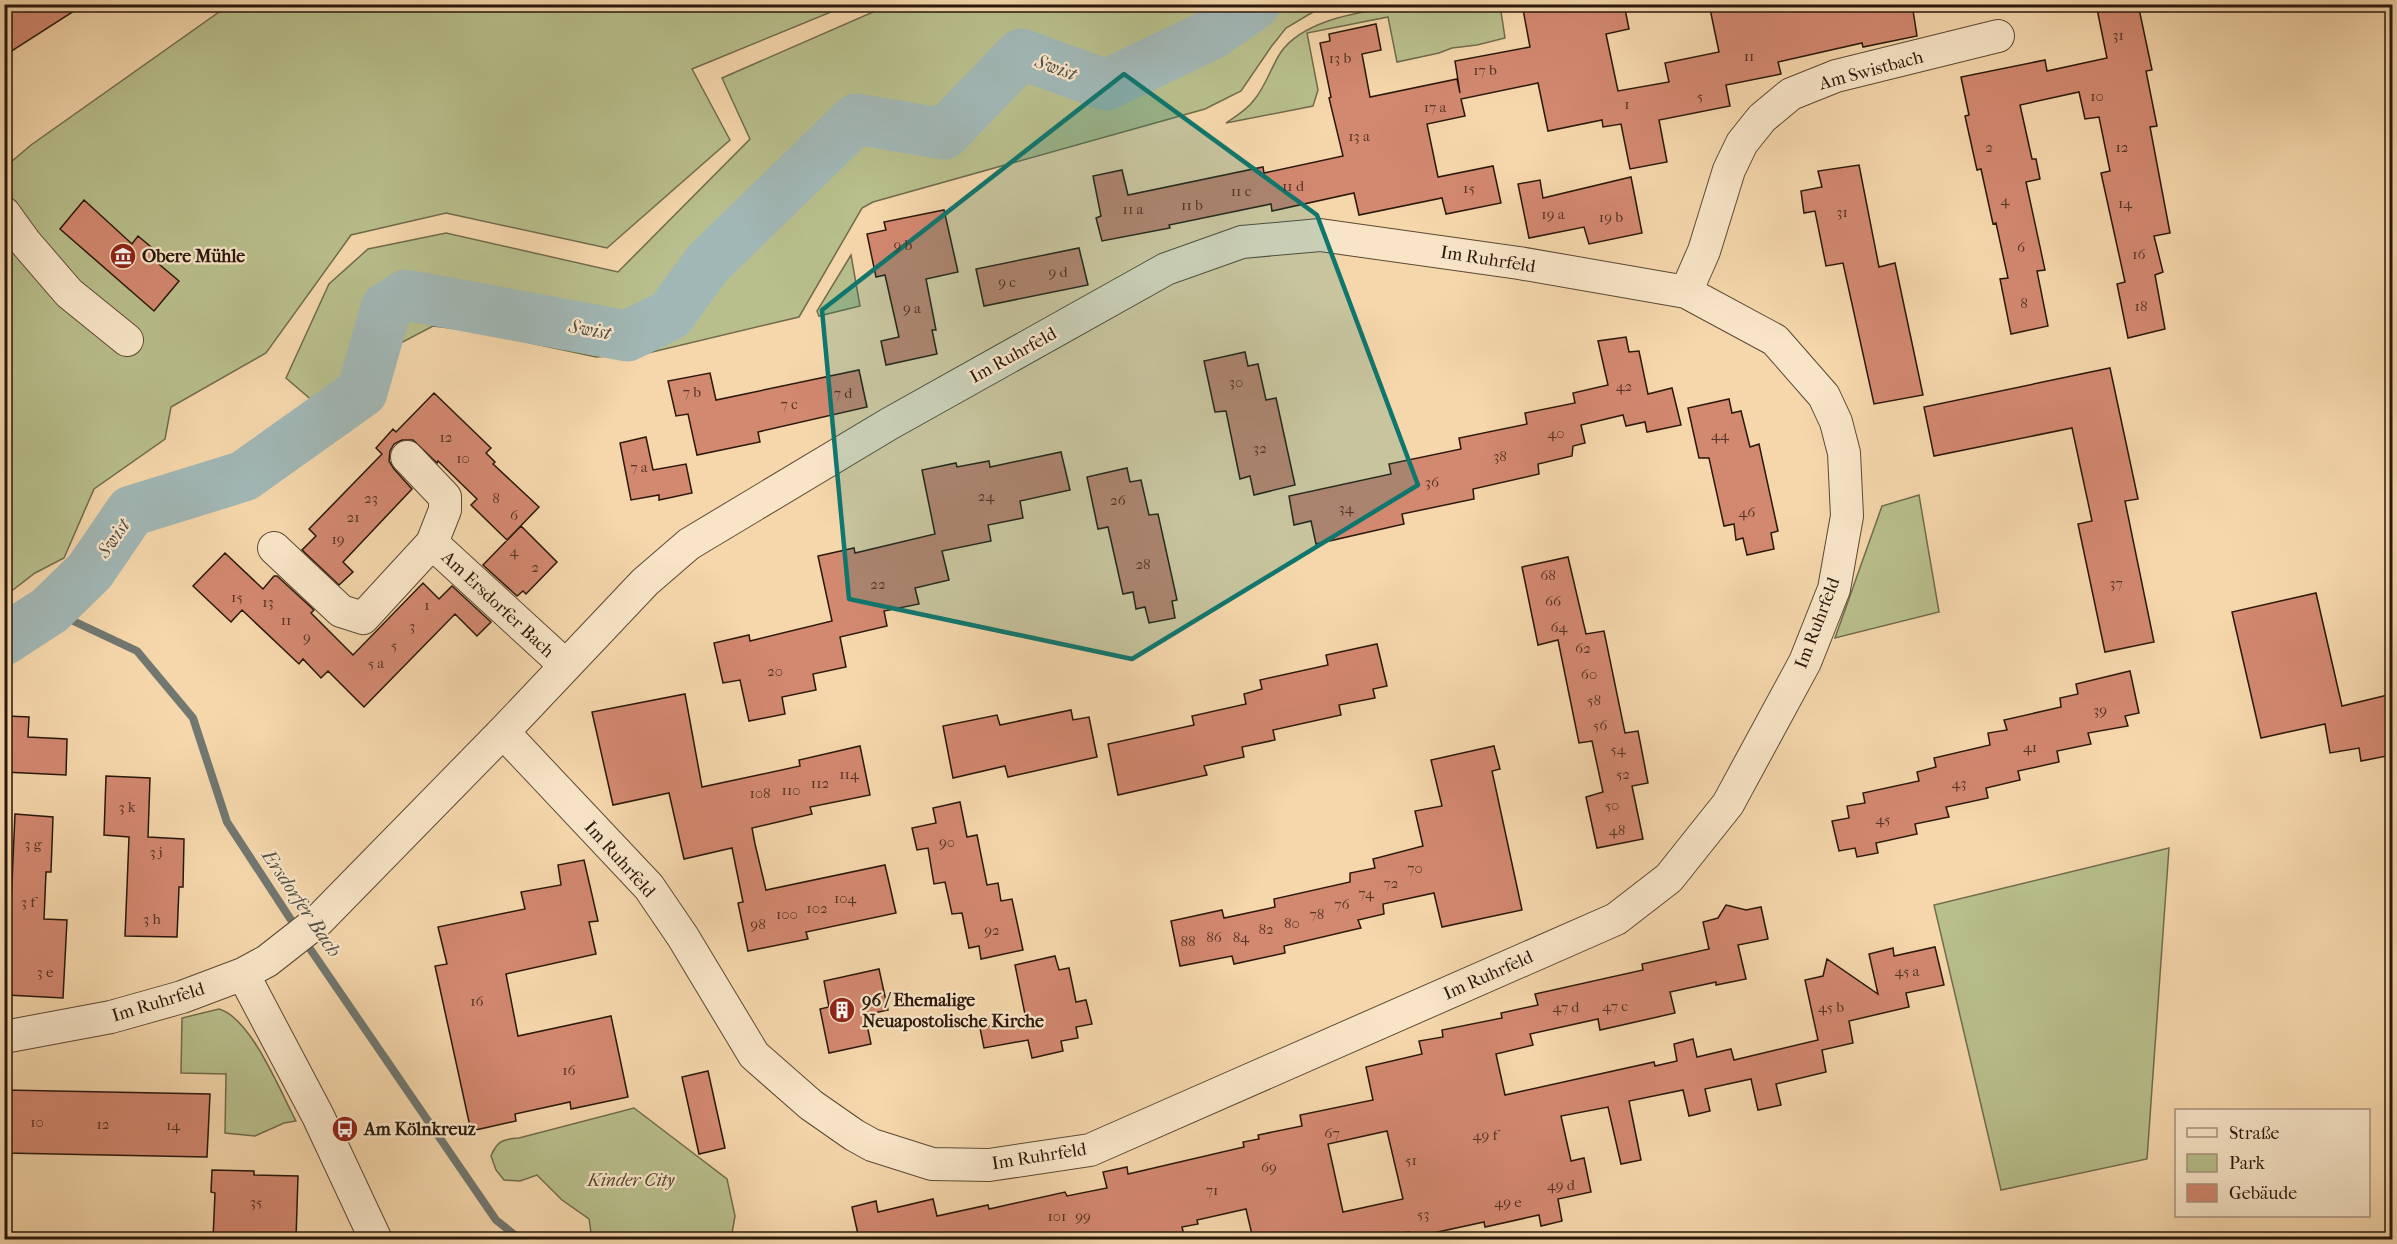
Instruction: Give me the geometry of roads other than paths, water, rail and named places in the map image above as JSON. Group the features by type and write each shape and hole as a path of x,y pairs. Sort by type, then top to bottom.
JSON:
{"street":[{"name":"Am Swistbach","path":"1686,292 1704,251 1729,170 1742,143 1762,118 1791,94 1836,76 1998,36"},
{"path":"4,213 25,243 69,293 126,340"},
{"name":"Im Ruhrfeld","path":"4,1037 111,1017 182,997 255,967 318,921 503,732 645,582 689,544 889,424 1166,269 1242,242 1329,236 1519,263 1686,292 1775,340 1824,396 1836,422 1844,453 1847,516 1834,589 1804,662 1728,804 1669,878 1616,919 1090,1150 988,1165 932,1164 872,1144 811,1105 754,1055 683,937 649,887 503,732"},
{"name":"Am Ersdorfer Bach","path":"274,548 341,611 363,618 432,543 445,510 445,497 407,457"},
{"name":"Am Ersdorfer Bach","path":"432,543 565,665"},
{"path":"255,967 318,1116 376,1239"}],"waterway":[{"name":"Swist","path":"4,640 50,610 90,571 131,511 244,476 362,392 386,308 406,295 627,336 670,315 708,263 856,119 944,134 1021,54 1106,85 1212,34 1255,4"},
{"name":"Ersdorfer Bach","path":"50,610 137,651 193,718 227,822 297,929"},
{"name":"Ersdorfer Bach","path":"304,940 496,1220 521,1240"}],"place":[{"name":"Obere Mühle","path":"123,256"},
{"name":"96 / Ehemalige Neuapostolische Kirche","path":"842,1010"},
{"name":"Am Kölnkreuz","path":"345,1129"}],"park label":[{"name":"Kinder City","path":"631,1180"}]}
